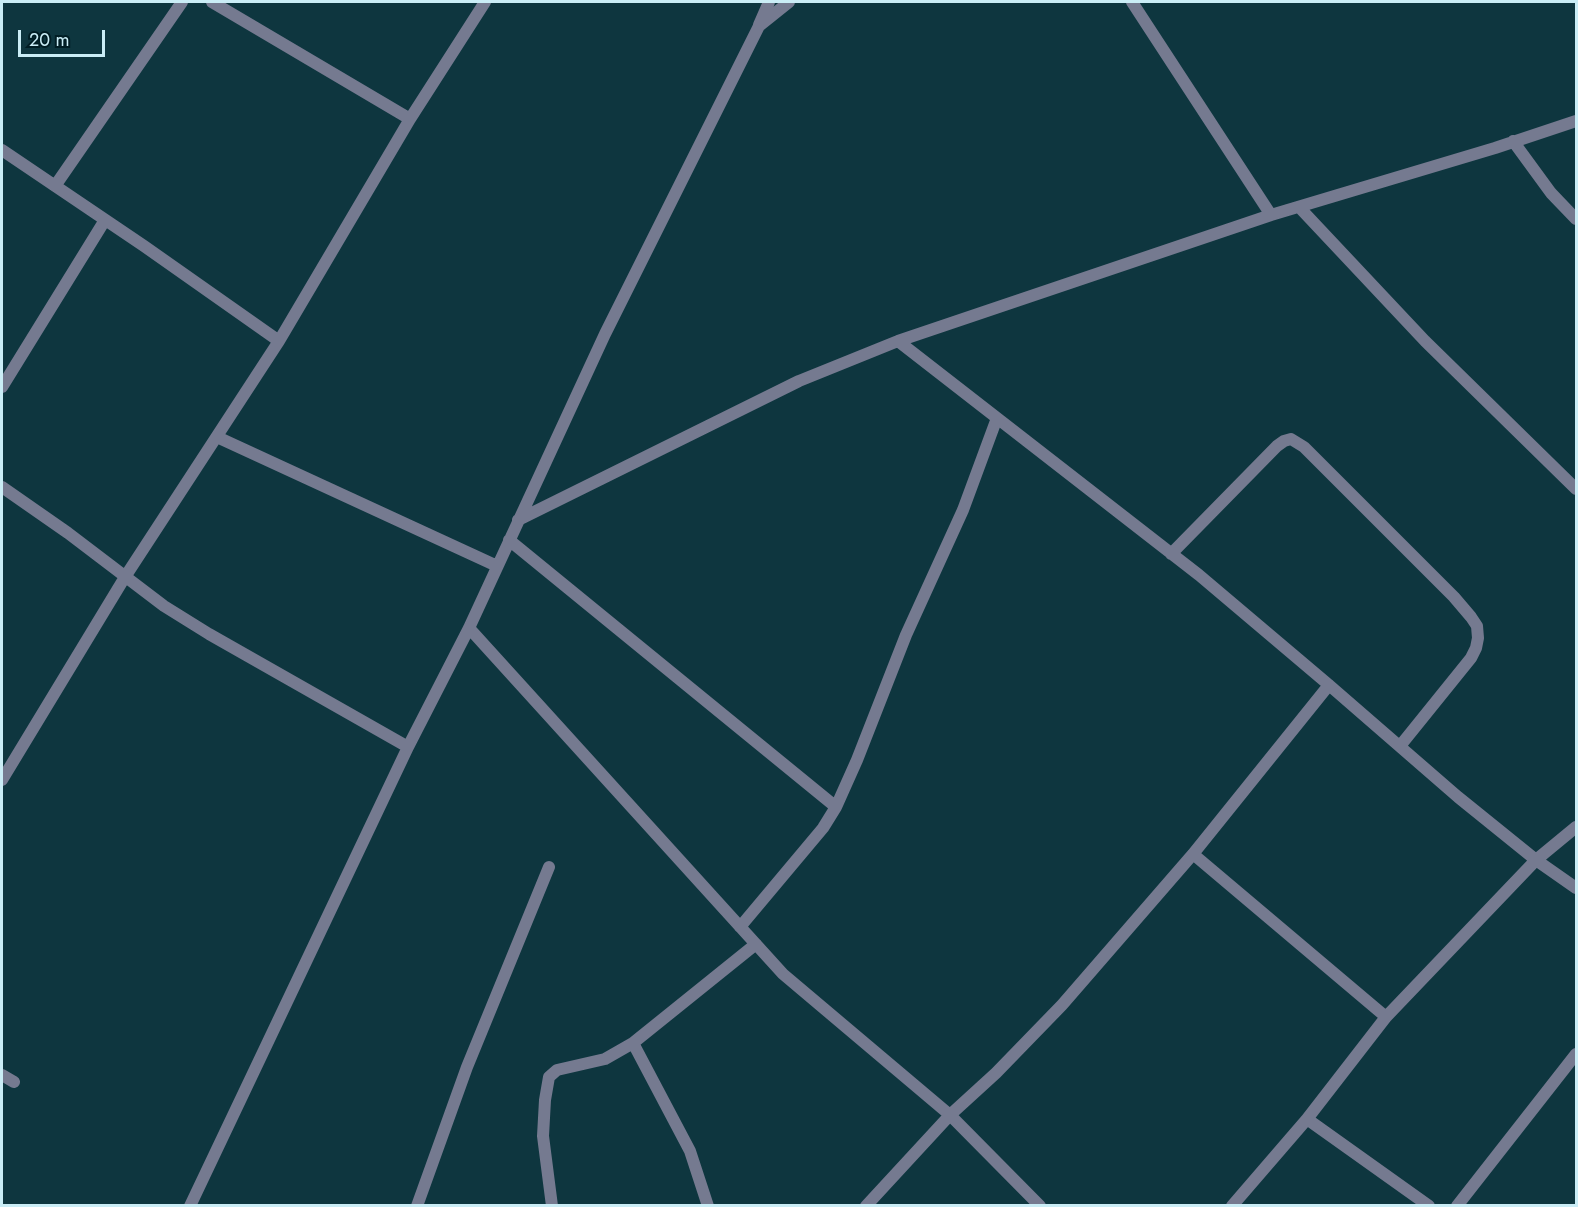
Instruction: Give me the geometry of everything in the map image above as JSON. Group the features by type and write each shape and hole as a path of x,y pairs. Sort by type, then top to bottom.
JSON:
{"street":[{"path":"55,186 182,2"},
{"path":"212,2 410,118"},
{"path":"2,780 125,577 279,341 410,118 485,2"},
{"path":"190,1206 408,747 469,628 605,334 769,2"},
{"path":"759,26 789,2"},
{"path":"1132,2 1271,215"},
{"path":"518,520 799,381 898,340 1271,215 1495,148 1576,121"},
{"path":"1513,141 1551,193 1576,219"},
{"path":"2,150 279,341"},
{"path":"1299,207 1425,341 1576,489"},
{"path":"2,387 105,220"},
{"path":"898,340 1171,554 1329,685 1458,797 1536,860 1576,888"},
{"path":"740,927 823,828 836,807 906,635 963,510 997,418"},
{"path":"217,437 497,566"},
{"path":"1171,554 1277,446 1291,439 1304,447 1454,597 1476,626 1478,638 1471,658 1400,746"},
{"path":"2,487 68,533 125,577 208,634 408,747"},
{"path":"509,540 836,807"},
{"path":"469,628 783,975 950,1115 1040,1206"},
{"path":"866,1206 950,1115 996,1073 1062,1005 1193,854 1329,685"},
{"path":"1232,1206 1307,1119 1386,1017 1536,860 1576,827"},
{"path":"1193,854 1386,1017"},
{"path":"417,1206 467,1067 549,867"},
{"path":"552,1206 543,1136 549,1077 557,1070 605,1059 633,1043 756,944"},
{"path":"633,1043 690,1151 708,1206"},
{"path":"1457,1206 1576,1054"},
{"path":"2,1075 14,1082"},
{"path":"1307,1119 1429,1206"}]}
